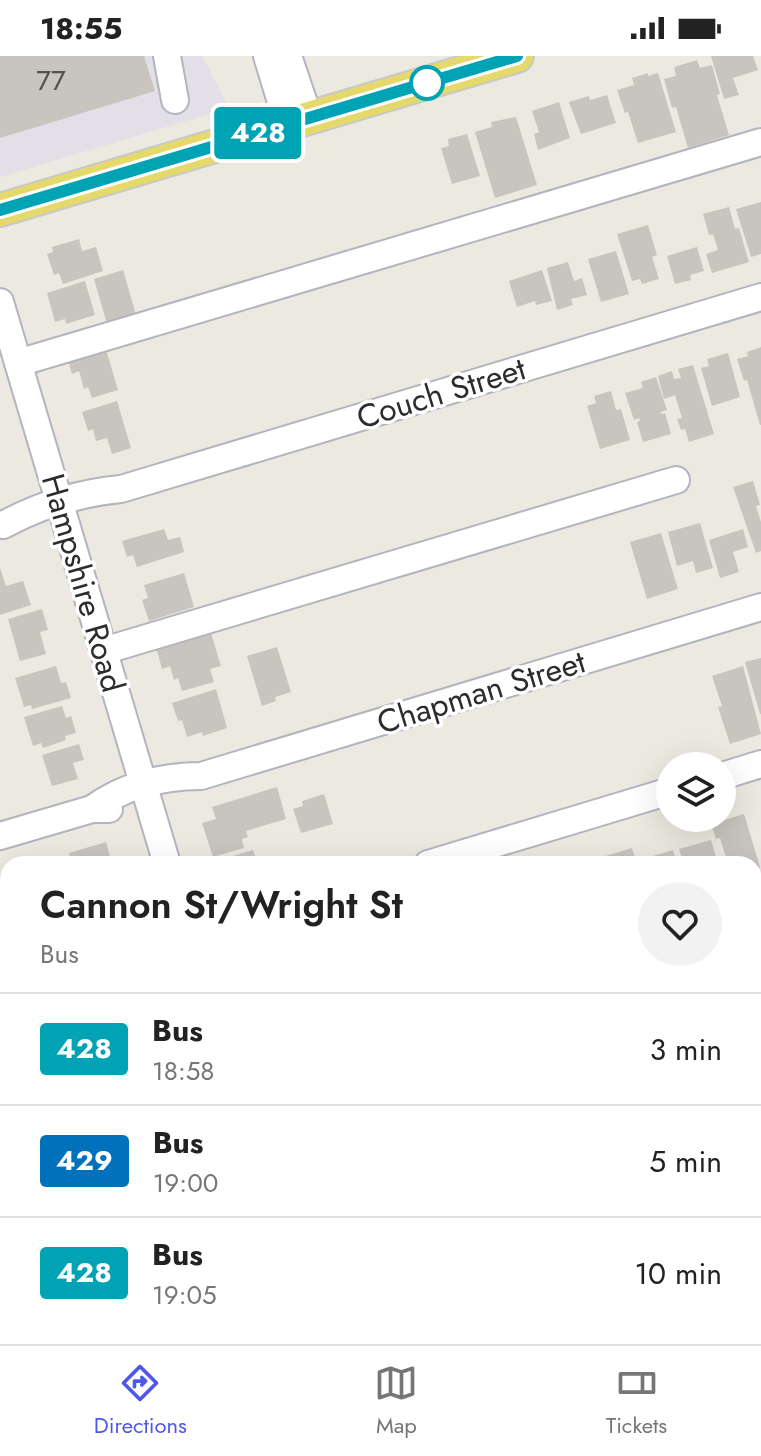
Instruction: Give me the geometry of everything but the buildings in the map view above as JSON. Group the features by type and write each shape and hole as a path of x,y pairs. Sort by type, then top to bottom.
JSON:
{"main road":[{"path":"0,210 517,56"}],"street":[{"path":"167,56 175,100"},
{"path":"267,56 299,121"},
{"path":"288,56 299,121"},
{"path":"18,363 761,142"},
{"name":"Couch Street","path":"2,526 32,509 61,508 89,492 121,489 761,297"},
{"name":"Hampshire Road","path":"0,302 165,856"},
{"path":"103,651 676,480"},
{"name":"Chapman Street","path":"0,836 92,809 119,809 172,776 201,776 761,607"},
{"path":"736,772 761,764"},
{"path":"455,856 656,795"}],"shaded area":[{"path":"0,56 202,56 229,108 0,177"}],"bus line":[{"name":"428","path":"0,210 517,56"}]}
